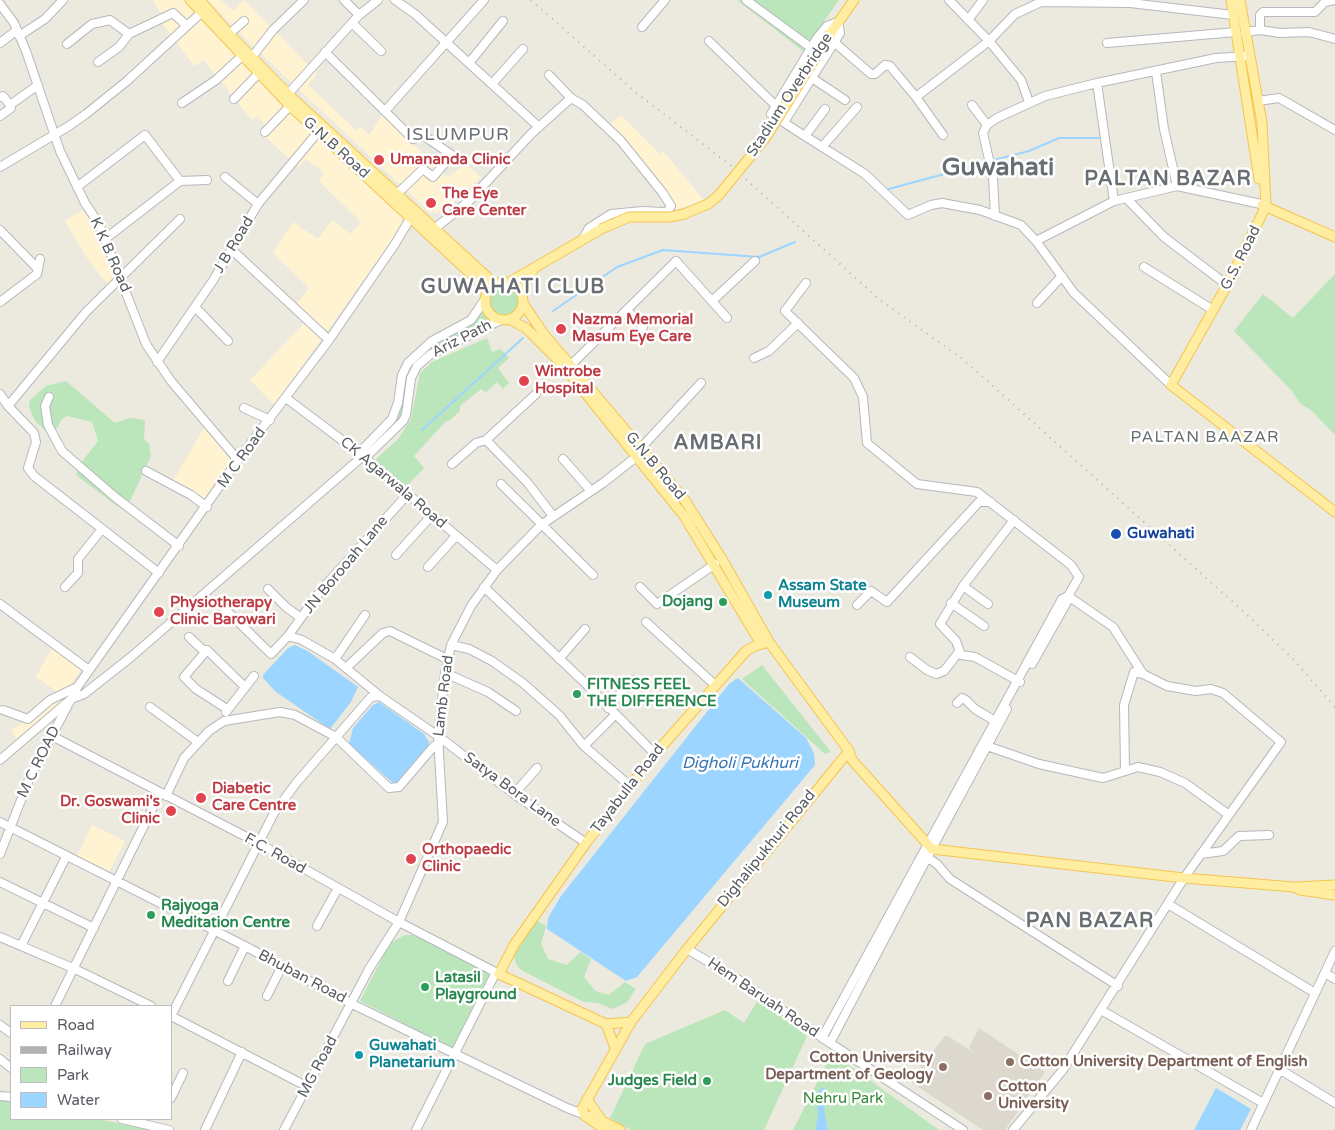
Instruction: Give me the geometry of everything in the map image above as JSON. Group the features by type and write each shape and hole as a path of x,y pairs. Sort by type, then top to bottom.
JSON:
{"main road":[{"name":"G.N.B Road","path":"190,0 290,106 411,217 492,287"},
{"name":"G.N.B Road","path":"200,0 229,34 288,94 398,194 492,287"},
{"name":"Stadium Overbridge","path":"508,283 584,237 629,217 670,217 684,214 708,204 719,195 766,137 832,38 838,22 854,0"},
{"name":"G.S. Road","path":"1231,0 1233,15 1241,32"},
{"name":"G.S. Road","path":"1240,0 1241,32 1263,205"},
{"name":"G.S. Road","path":"1172,385 1214,310 1261,219 1263,205 1262,123 1258,101 1245,56"},
{"path":"1263,205 1335,237"},
{"path":"521,292 508,283 492,287 485,299 490,314 505,319 518,313 523,303 521,292 534,268"},
{"name":"G.N.B Road","path":"523,303 537,325 684,500 722,559 765,643"},
{"name":"G.N.B Road","path":"505,319 526,328 562,364 684,516 765,643"},
{"path":"1172,385 1335,512"},
{"path":"765,643 848,756 930,846 1184,878 1298,886 1335,885"},
{"name":"Tayabulla Road","path":"497,973 508,958 514,945 586,843 629,786 746,651 765,643"},
{"name":"Dighalipukhuri Road","path":"586,1099 631,1022 687,948 848,756"},
{"path":"1298,886 1300,890 1335,894"},
{"path":"497,973 606,1024 631,1022"},
{"path":"606,1024 615,1048"},
{"path":"606,1130 585,1116 582,1109 586,1099 593,1106 597,1116 620,1130"}],"street":[{"path":"0,43 45,19 63,0"},
{"path":"344,0 360,15"},
{"path":"288,94 352,23 378,0"},
{"path":"395,0 447,43 539,127"},
{"path":"386,110 484,0"},
{"path":"642,27 665,0"},
{"path":"746,0 810,47"},
{"path":"949,0 989,40 1020,80 1029,102"},
{"path":"968,20 983,0"},
{"path":"1260,30 1260,15 1263,12 1318,11 1325,2 1335,0"},
{"path":"916,97 989,40 1014,14 1041,1 1130,3 1233,15"},
{"path":"252,57 273,30 299,2"},
{"name":"K K B Road","path":"0,4 18,33 55,134 77,187 105,239 146,344 157,362 238,460"},
{"path":"98,62 119,47 130,34 173,13 187,26"},
{"path":"0,168 69,126 127,81 201,13"},
{"path":"68,44 92,24 110,20 130,34"},
{"path":"229,34 244,21"},
{"path":"469,63 503,21"},
{"path":"838,22 827,26 810,47 771,114 865,174 908,215 931,205 942,203 980,210 1021,225 1036,241 1074,293 1172,385"},
{"path":"352,23 380,50"},
{"path":"1107,43 1260,30 1280,33 1309,32 1335,39"},
{"path":"784,122 812,78 832,38 871,74 875,74 886,65 890,66 916,97 943,136"},
{"path":"709,41 776,106"},
{"path":"492,84 523,49"},
{"path":"325,52 386,110 413,139 421,134 452,155 433,177 424,169 398,194"},
{"path":"182,103 216,80 242,56"},
{"path":"995,216 993,177 983,133 987,125 1029,102 1097,83 1216,58 1245,56"},
{"path":"1156,72 1164,129 1177,186"},
{"path":"234,99 258,74"},
{"path":"549,75 621,141 671,206 668,211 663,212 642,211 612,214 589,228 584,237"},
{"path":"812,78 845,100"},
{"path":"1097,83 1114,201"},
{"path":"0,116 11,108 10,105 38,86"},
{"path":"0,97 3,96 10,105"},
{"path":"434,229 468,202 539,127 572,98"},
{"path":"1258,101 1279,98 1335,130"},
{"path":"972,105 987,125"},
{"path":"265,132 290,106"},
{"path":"822,147 857,107"},
{"path":"805,136 825,108"},
{"name":"J B Road","path":"157,362 195,307 258,204 318,132"},
{"path":"77,187 145,135 180,182"},
{"path":"225,177 258,204"},
{"path":"105,239 180,182 207,180"},
{"path":"1036,241 1114,201 1177,186 1263,205"},
{"path":"1126,198 1164,237 1227,285"},
{"name":"M C Road","path":"71,699 89,670 179,546 238,460 329,340 395,244 411,217"},
{"path":"8,406 86,312 180,219"},
{"path":"0,230 38,269"},
{"path":"231,249 329,340"},
{"path":"0,302 32,279 38,269 40,259"},
{"path":"571,365 676,261 727,318"},
{"path":"712,301 755,261"},
{"path":"1144,267 1214,310"},
{"path":"1037,303 1062,276"},
{"path":"806,283 785,311 854,378 864,397 867,443 918,484 977,492 1071,565 1077,573 1078,582 995,722 930,846 928,858 830,1043"},
{"name":"Ariz Path","path":"362,456 392,419 398,403 402,375 408,363 432,341 471,320 485,299"},
{"path":"195,307 228,341"},
{"path":"627,310 643,327"},
{"name":"Ariz Path","path":"362,456 406,415 410,378 417,366 431,354 505,319"},
{"path":"754,358 769,352 798,324"},
{"name":"Lamb Road","path":"352,1004 369,969 399,922 443,822 438,740 444,673 450,645 471,606 497,570 541,525 636,458 701,383"},
{"path":"0,394 8,406 34,434 36,442 28,468 34,476 159,574"},
{"path":"452,464 476,443 486,440 536,394"},
{"path":"49,398 45,406 48,425 62,451 115,497 179,546"},
{"name":"CK Agarwala Road","path":"286,398 362,456 497,570"},
{"path":"244,408 270,420"},
{"path":"486,440 527,482 553,516"},
{"path":"0,760 71,699 84,694 125,662 362,456"},
{"path":"563,459 591,491"},
{"path":"146,471 191,495 206,507"},
{"path":"502,484 593,575"},
{"name":"JN Borooah Lane","path":"223,608 271,654 288,636 320,590 407,495"},
{"path":"857,605 872,591 887,602 979,502 991,502"},
{"path":"396,555 432,516"},
{"path":"1014,520 963,586 940,624 956,641 958,652 962,656 975,657 1020,681"},
{"path":"66,587 78,574 78,559 102,528"},
{"path":"428,566 456,536"},
{"path":"640,587 657,604 715,564"},
{"path":"963,586 988,604"},
{"path":"484,587 655,754"},
{"path":"268,589 286,607 301,618"},
{"path":"1068,596 1113,627 1143,674"},
{"path":"951,603 984,626"},
{"path":"0,604 89,670"},
{"path":"335,659 366,615"},
{"path":"646,622 715,685"},
{"path":"559,659 585,629"},
{"path":"347,667 383,633 390,630 447,659"},
{"path":"189,636 205,652 207,650 245,687"},
{"name":"Satya Bora Lane","path":"288,636 302,640 347,667 380,696 438,740 586,843"},
{"path":"450,645 469,649 492,660 523,683 559,715 584,746 629,786"},
{"path":"205,652 184,677 196,690 227,709"},
{"path":"910,657 927,670 936,674 944,671 958,652"},
{"path":"1013,1130 1062,1071 1118,986 1184,878 1281,742 1223,693 1211,689 1196,691 1167,686 1143,674 1134,672 1124,705 1125,770"},
{"path":"444,673 488,692 516,711"},
{"path":"224,721 227,709 254,676"},
{"path":"608,708 633,680"},
{"path":"822,1038 987,746 1020,681"},
{"path":"3,710 28,719 50,700 78,686"},
{"path":"370,687 371,697"},
{"path":"172,1014 279,806 371,697 380,696"},
{"path":"957,704 962,698 995,722"},
{"name":"M C ROAD","path":"9,827 50,735 71,699"},
{"path":"150,707 198,742"},
{"path":"56,1005 75,969 116,881 163,794 184,758 209,731 224,721 288,712 336,737 389,788 399,787 438,740"},
{"path":"584,746 615,715"},
{"name":"F.C. Road","path":"50,735 260,844 399,922 497,973"},
{"path":"987,746 1039,764 1103,778 1138,767 1160,772 1185,783 1229,815"},
{"path":"514,794 537,768"},
{"name":"Bhuban Road","path":"0,822 245,946 352,1004 585,1116"},
{"path":"0,854 9,827"},
{"path":"1201,854 1223,851 1239,836 1269,835"},
{"path":"22,946 66,857"},
{"path":"928,858 937,864 950,880 1118,986"},
{"path":"0,882 94,928"},
{"path":"317,926 338,888"},
{"path":"1168,904 1315,993"},
{"path":"0,937 75,969 149,1005"},
{"path":"228,981 245,946"},
{"name":"Hem Baruah Road","path":"687,948 739,980 822,1038 963,1130"},
{"path":"1251,1130 1335,951"},
{"path":"267,996 282,966"},
{"path":"416,1130 497,973"},
{"path":"1325,973 1335,979"},
{"name":"MG Road","path":"284,1130 352,1004"},
{"path":"1101,1010 1263,1103"},
{"path":"172,1017 308,1087"},
{"path":"205,1130 242,1052"},
{"path":"0,1059 10,1067"},
{"path":"1279,1069 1335,1103"},
{"path":"172,1096 183,1073"},
{"path":"585,1116 597,1116"},
{"path":"126,1120 169,1130"},
{"path":"158,1127 162,1120"}],"shaded area":[{"path":"152,0 184,0 305,123 401,215 402,223 396,235 274,405 250,380 306,321 292,310 309,288 273,253 293,222 318,239 332,220 350,234 361,222 319,181 324,173 306,159 299,167 263,135 269,129 257,116 252,120 204,60 194,66 162,23 166,20"},
{"path":"207,0 221,0 233,11 244,0 273,29 254,47"},
{"path":"275,31 317,74 308,85 356,130 361,127 369,135 383,114 448,178 465,164 481,177 450,206 436,213 429,212 256,49"},
{"path":"621,115 660,154 663,151 704,200 675,210 661,187 608,125"},
{"path":"82,210 91,221 114,274 114,278 108,285 85,255 65,221"},
{"path":"204,428 233,463 204,502 171,484"},
{"path":"53,646 83,666 68,689 65,703 18,741 11,730 33,716 59,693 36,677"},
{"path":"92,825 125,841 107,876 75,860"},
{"path":"979,1028 1045,1072 1005,1130 983,1130 909,1081 945,1036 948,1036 974,1053 969,1047"}],"green space":[{"path":"737,0 839,0 803,51"},
{"path":"1335,274 1335,435 1312,411 1301,404 1291,390 1234,331 1263,294 1293,318"},
{"path":"505,286 511,287 519,295 519,307 511,315 505,316 499,315 491,307 490,301 491,295 499,287"},
{"path":"483,310 495,322 430,349 413,364 406,378 404,410 401,417 368,449 399,412 404,379 409,365 436,343 461,331"},
{"path":"487,338 492,352 501,349 509,358 498,368 509,383 503,389 497,382 486,392 481,389 460,406 460,411 445,422 414,456 424,468 403,490 373,462 398,439 411,419 420,373 432,362"},
{"path":"66,381 115,423 130,418 145,420 144,439 149,444 151,456 130,501 117,506 76,475 80,464 98,441 92,422 67,416 62,419 55,431 49,434 35,421 29,407 30,400 46,386"},
{"path":"762,665 831,752 825,754 742,679"},
{"path":"534,919 546,926 541,944 548,959 567,965 580,952 591,959 584,977 595,991 609,995 625,982 636,989 627,1002 613,1009 598,1003 584,1002 521,970 516,964 514,956"},
{"name":"Latasil Playground","path":"405,935 413,935 489,971 489,975 452,1048 360,1001 390,943"},
{"name":"Judges Field","path":"758,1000 807,1036 764,1130 631,1130 610,1118 645,1044 725,1010 744,1023"},
{"name":"Nehru Park","path":"832,1053 939,1130 793,1130"},
{"path":"0,1096 10,1099 10,1120 103,1120 148,1130 0,1130"}],"water":[{"path":"295,645 309,652 358,687 351,702 330,729 276,692 263,678 263,675 288,648"},
{"name":"Digholi Pukhuri","path":"738,678 806,738 814,753 815,765 637,977 626,981 547,929 548,918 561,896 729,684"},
{"path":"379,702 424,734 429,742 427,750 398,783 394,784 349,744 353,728 373,705"},
{"path":"822,1087 829,1093 824,1110 828,1130 815,1130 818,1117 817,1094"},
{"path":"1216,1088 1251,1109 1240,1130 1194,1130"}],"waterway":[{"path":"994,160 1029,151 1059,138 1099,138"},
{"path":"885,190 985,163"},
{"path":"553,311 617,267 663,250 759,257 795,242"},
{"path":"422,430 523,338"}],"railway":[{"path":"531,0 634,91 730,165 880,300 961,358 985,379 1245,613 1295,661 1335,707"}],"place":[{"name":"Umananda Clinic","path":"379,160"},
{"name":"The Eye Care Center","path":"431,203"},
{"name":"Nazma Memorial Masum Eye Care","path":"561,329"},
{"name":"Wintrobe Hospital","path":"524,381"},
{"name":"Guwahati","path":"1116,534"},
{"name":"Assam State Museum","path":"768,595"},
{"name":"Dojang","path":"723,602"},
{"name":"Physiotherapy Clinic Barowari","path":"159,612"},
{"name":"FITNESS FEEL THE DIFFERENCE","path":"577,694"},
{"name":"Diabetic Care Centre","path":"201,798"},
{"name":"Dr. Goswami's Clinic","path":"171,811"},
{"name":"Orthopaedic Clinic","path":"411,859"},
{"name":"Rajyoga Meditation Centre","path":"151,915"},
{"name":"Latasil Playground","path":"425,987"},
{"name":"Guwahati Planetarium","path":"359,1055"},
{"name":"Cotton University Department of English","path":"1010,1062"},
{"name":"Cotton University Department of Geology","path":"943,1067"},
{"name":"Judges Field","path":"707,1081"},
{"name":"Cotton University","path":"988,1096"}],"district":[{"name":"ISLUMPUR","path":"458,135"},
{"name":"Guwahati","path":"998,168"},
{"name":"PALTAN BAZAR","path":"1168,180"},
{"name":"GUWAHATI CLUB","path":"513,288"},
{"name":"PALTAN BAAZAR","path":"1205,438"},
{"name":"AMBARI","path":"718,444"},
{"name":"PAN BAZAR","path":"1090,922"}]}
